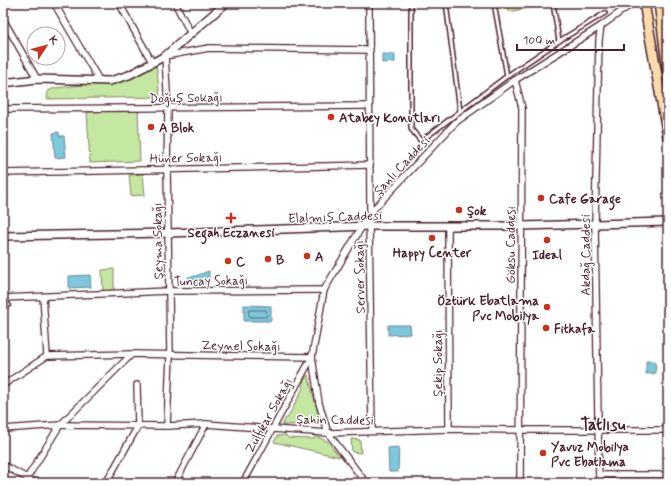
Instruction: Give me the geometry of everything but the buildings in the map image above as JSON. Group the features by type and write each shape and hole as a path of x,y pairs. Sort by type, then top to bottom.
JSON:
{"main road":[{"path":"644,3 668,137"},
{"path":"659,3 668,70"}],"street":[{"path":"54,3 99,80"},
{"path":"119,3 152,62"},
{"path":"175,3 191,34"},
{"path":"165,56 226,3"},
{"path":"369,3 370,213"},
{"name":"Şanlı Caddesi","path":"366,483 328,433 319,403 312,357 324,290 365,226 370,213 456,122 514,80 601,26 633,3"},
{"path":"3,19 37,79"},
{"name":"Akdağ Caddesi","path":"599,483 595,224 599,40 601,26"},
{"path":"3,83 37,79 110,81 129,75 165,56 209,48 370,50"},
{"name":"Şeyma Sokağı","path":"165,56 168,109 167,168 170,355 167,426"},
{"name":"Göksu Caddesi","path":"514,80 522,108 520,483"},
{"name":"Doğuş Sokağı","path":"3,109 168,109 369,106"},
{"name":"Hüner Sokağı","path":"3,173 167,168 370,165"},
{"name":"Elalmış Caddesi","path":"3,236 168,234 365,226 521,226 668,222"},
{"name":"Server Sokağı","path":"365,226 372,431"},
{"name":"Şekip Sokağı","path":"448,226 449,429"},
{"name":"Tuncay Sokağı","path":"3,298 169,291 324,290"},
{"path":"43,297 47,356"},
{"path":"3,385 47,356 132,354"},
{"path":"27,478 60,425 132,354"},
{"name":"Zeynel Sokağı","path":"132,354 312,357"},
{"name":"Zülfikar Sokağı","path":"243,483 312,357"},
{"path":"106,483 138,426 137,385"},
{"path":"175,483 206,424"},
{"name":"Şahin Caddesi","path":"3,429 60,425 167,426 206,424 328,433 449,429 668,430"},
{"path":"3,465 36,483"},
{"path":"599,475 668,475"}],"lane":[{"path":"412,3 411,129 421,141 507,76 559,41 605,13"},
{"path":"446,3 460,111"},
{"path":"494,3 507,76"},
{"path":"553,3 559,41"},
{"path":"3,306 9,305"}],"green space":[{"path":"508,3 543,3 543,5 509,12"},
{"path":"156,63 160,97 47,99 48,91 55,88 115,81"},
{"path":"138,109 140,161 90,163 87,112"},
{"path":"143,174 145,195 131,196 129,175"},
{"path":"114,269 114,290 103,291 102,270"},
{"path":"308,375 321,424 282,425 288,417 304,386 303,382"},
{"path":"286,435 288,438 314,439 315,436 327,441 340,457 274,442 277,436"},
{"path":"351,439 360,440 361,453 352,452"}],"water":[{"path":"382,54 395,54 395,62 382,63"},
{"path":"59,132 59,136 64,136 66,157 55,158 53,133"},
{"path":"209,271 209,283 188,283 188,277 196,276"},
{"path":"90,275 91,287 69,288 69,276"},
{"path":"244,305 271,306 271,321 244,321"},
{"path":"388,325 410,325 411,334 388,335"},
{"path":"646,361 655,361 656,373 646,374"},
{"path":"399,447 398,472 389,472 388,448"}],"place":[{"name":"Atabey Konutları","path":"331,117"},
{"name":"A Blok","path":"151,127"},
{"name":"Cafe Garage","path":"541,198"},
{"name":"Şok","path":"459,210"},
{"name":"Segah Eczanesi","path":"231,218"},
{"name":"Happy Center","path":"432,238"},
{"name":"Ideal","path":"547,240"},
{"name":"A","path":"307,256"},
{"name":"B","path":"268,259"},
{"name":"C","path":"228,261"},
{"name":"Öztürk Ebatlama Pvc Mobilya","path":"547,307"},
{"name":"Fitkafa","path":"546,328"},
{"name":"Yavuz Mobilya Pvc Ebatlama","path":"543,453"}],"district":[{"name":"Tatlısu","path":"603,424"}]}
